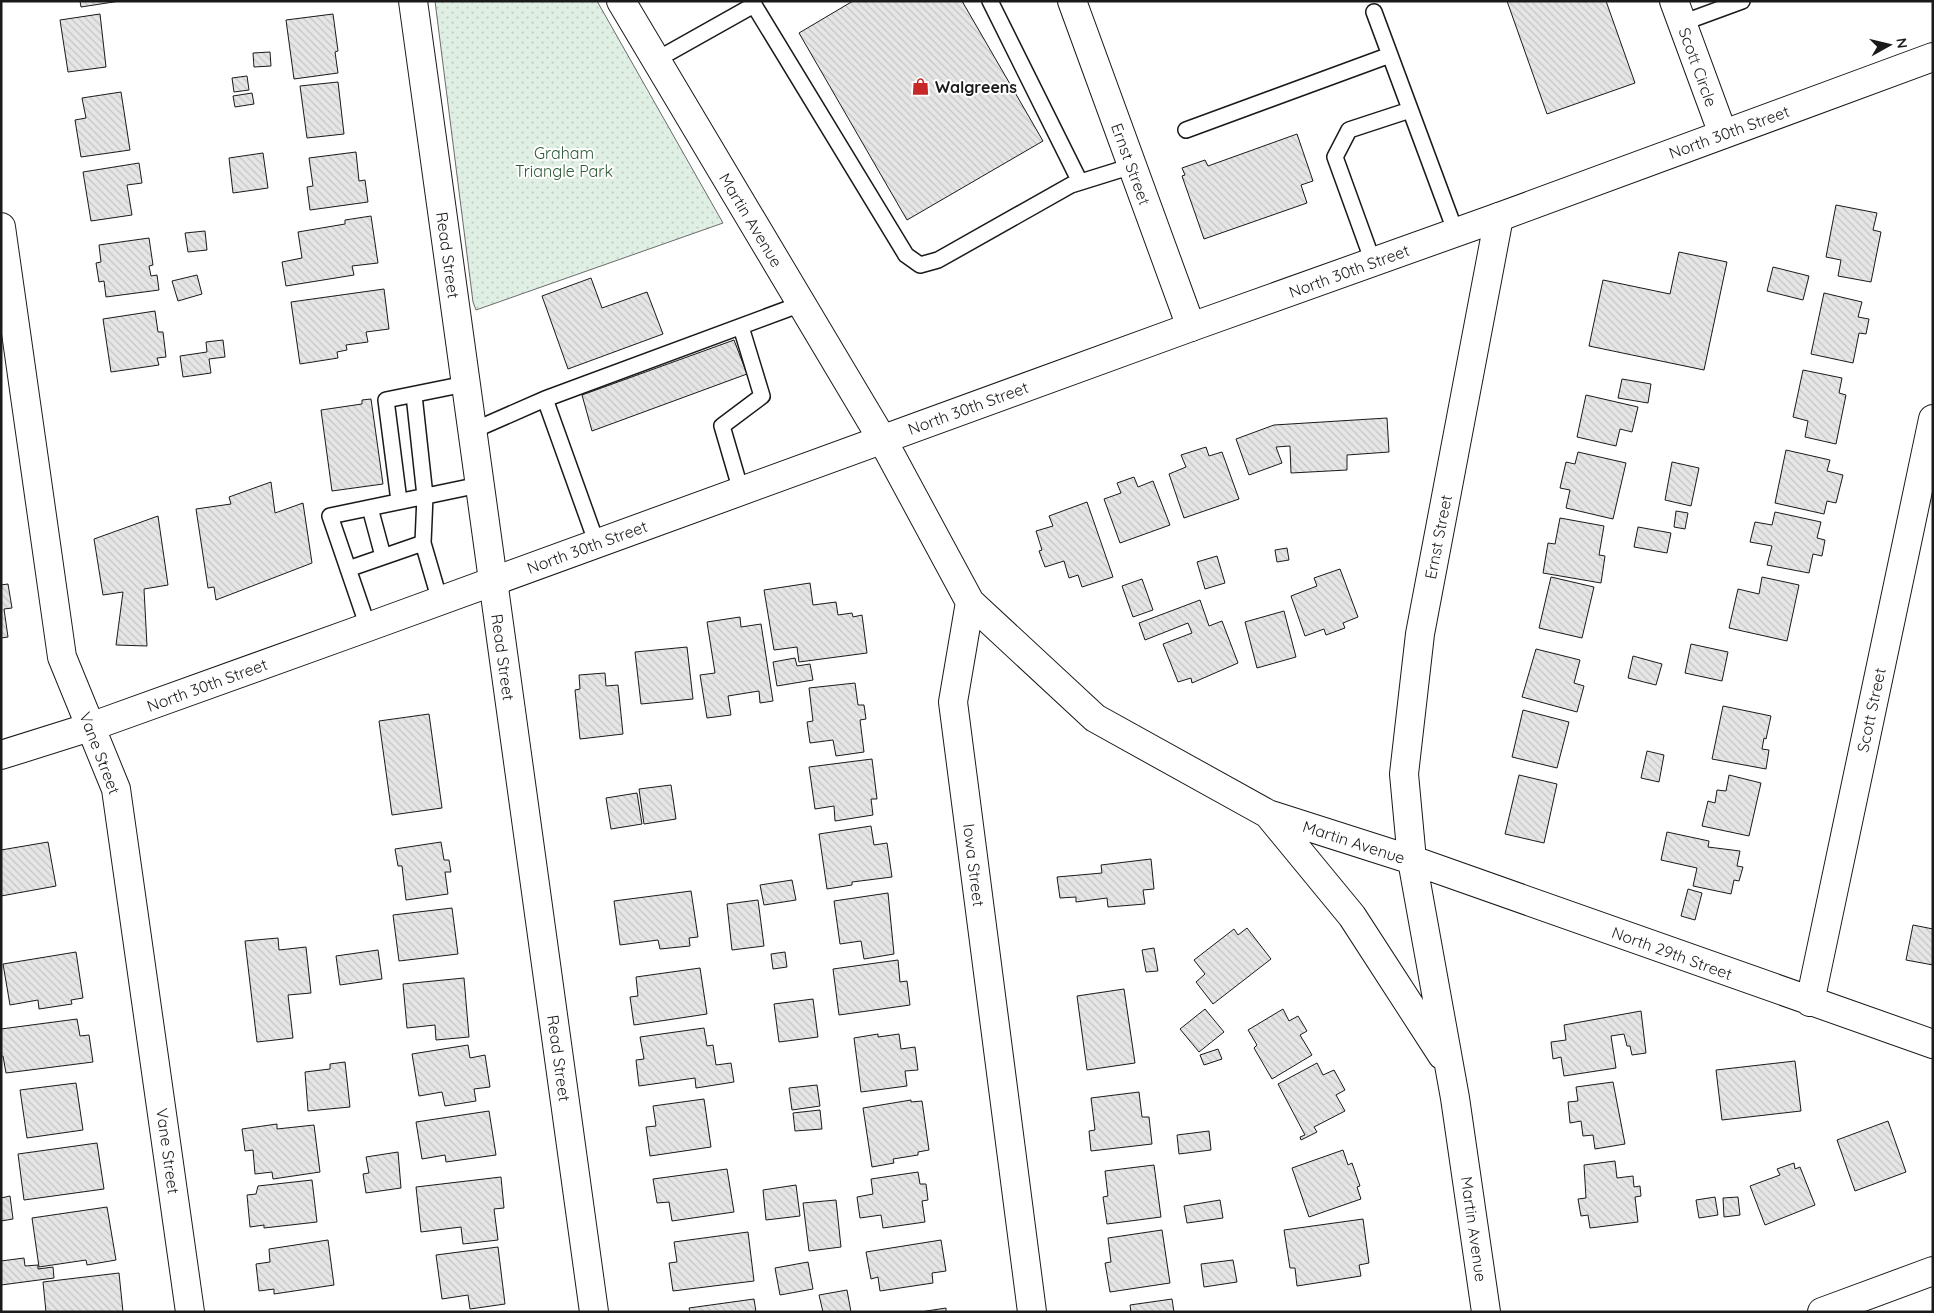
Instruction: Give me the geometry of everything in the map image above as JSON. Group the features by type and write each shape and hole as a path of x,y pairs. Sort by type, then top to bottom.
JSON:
{"main road":[{"name":"Read Street","path":"413,1 594,1312"},
{"name":"Martin Avenue","path":"621,1 882,439"},
{"name":"Ernst Street","path":"1072,1 1191,327"},
{"name":"Scott Circle","path":"1678,12 1722,134"},
{"name":"North 30th Street","path":"1,755 90,727 440,601 1191,327 1500,217 1933,57"},
{"name":"Ernst Street","path":"1412,860 1404,774 1420,634 1500,217"},
{"name":"Vane Street","path":"1,227 62,657 116,789 190,1312"},
{"name":"Scott Street","path":"1810,1002 1933,419"},
{"path":"882,439 970,602"},
{"name":"Martin Avenue","path":"970,602 1095,718 1268,814 1412,860 1448,1065 1456,1098 1486,1312"},
{"name":"Iowa Street","path":"970,602 952,702 1032,1312"},
{"path":"1268,814 1352,916 1448,1065"},
{"name":"North 29th Street","path":"1412,860 1933,1044"},
{"path":"1822,1312 1933,1271"}],"lane":[{"path":"990,1 1080,182"},
{"path":"1678,12 1742,1"},
{"path":"656,60 757,3 906,255 920,265 938,260 1080,182 1132,166"},
{"path":"1374,12 1456,233"},
{"path":"1186,130 1390,55"},
{"path":"1372,262 1335,157 1349,130 1410,110"},
{"path":"472,431 545,399 801,304"},
{"path":"741,327 762,396 722,426 741,491"},
{"path":"399,501 386,400 466,384"},
{"path":"414,395 425,496 422,543 440,601"},
{"path":"545,399 597,544"},
{"path":"368,627 330,516 479,486"},
{"path":"370,508 383,556"},
{"path":"348,569 422,543"}],"green space":[{"name":"Graham Triangle Park","path":"435,1 597,1 723,223 476,310 473,302"}],"building":[{"path":"80,1 120,1 81,7"},
{"name":"Walgreens","path":"853,1 962,1 1043,141 907,220 799,33"},
{"path":"1507,1 1606,1 1635,83 1547,114"},
{"path":"100,14 106,67 68,72 60,20"},
{"path":"333,14 338,51 335,52 338,73 294,79 286,20"},
{"path":"270,52 271,66 254,67 253,53"},
{"path":"247,76 249,90 234,92 232,78"},
{"path":"338,82 344,134 307,138 300,86"},
{"path":"121,92 130,150 81,157 75,120 86,118 82,98"},
{"path":"252,93 254,104 235,107 233,96"},
{"path":"1297,134 1313,181 1301,185 1307,203 1204,239 1182,176 1185,175 1182,168 1205,160 1208,166"},
{"path":"356,152 359,181 365,180 368,202 310,210 307,187 313,186 309,158"},
{"path":"263,153 268,188 233,193 229,158"},
{"path":"139,163 142,183 127,185 132,215 91,221 83,172"},
{"path":"1836,205 1877,213 1873,230 1881,232 1871,282 1838,276 1841,260 1826,257"},
{"path":"371,216 378,263 352,266 354,275 286,286 282,262 302,258 298,232 345,224 345,220"},
{"path":"205,231 207,250 188,252 185,233"},
{"path":"149,238 153,265 149,266 151,276 157,275 159,290 106,297 104,281 99,282 96,263 101,262 99,245"},
{"path":"1679,252 1727,262 1704,370 1589,346 1603,280 1670,294"},
{"path":"1773,267 1809,276 1803,300 1767,291"},
{"path":"197,275 202,294 178,301 172,281"},
{"path":"591,278 602,308 647,292 663,334 568,369 542,296"},
{"path":"384,289 389,329 366,332 368,342 346,345 347,350 337,352 338,358 300,364 291,302"},
{"path":"1824,293 1862,302 1858,317 1869,319 1866,334 1859,333 1853,363 1811,354"},
{"path":"155,311 158,332 163,332 166,357 157,358 159,365 111,372 103,319"},
{"path":"223,340 225,357 209,359 211,373 183,377 180,356 207,352 206,342"},
{"path":"734,340 747,374 592,431 582,395"},
{"path":"1803,370 1842,378 1839,393 1846,395 1836,444 1805,437 1808,421 1793,417"},
{"path":"1622,379 1651,384 1648,403 1618,398"},
{"path":"1586,395 1638,407 1632,432 1620,429 1616,446 1577,437"},
{"path":"371,399 383,484 332,491 321,410 362,404 362,400"},
{"path":"1387,418 1389,452 1347,455 1347,470 1291,473 1290,446 1276,447 1282,463 1249,475 1236,439 1274,425"},
{"path":"1206,447 1209,456 1222,452 1239,499 1184,518 1169,474 1186,467 1181,455"},
{"path":"1786,450 1830,460 1827,471 1843,475 1836,503 1827,501 1824,514 1775,503"},
{"path":"1578,452 1626,463 1613,519 1566,508 1570,490 1560,488 1566,462 1575,464"},
{"path":"1672,462 1699,468 1691,506 1665,500"},
{"path":"1134,477 1138,487 1153,481 1170,525 1120,543 1104,499 1121,493 1117,483"},
{"path":"271,482 275,513 303,503 312,563 216,600 214,587 208,588 196,509 231,504 229,497"},
{"path":"1087,502 1113,577 1082,587 1078,575 1069,578 1064,561 1045,567 1039,551 1042,550 1036,531 1053,526 1049,516"},
{"path":"1676,511 1688,513 1685,529 1674,527"},
{"path":"1775,512 1821,522 1817,538 1825,540 1822,556 1813,554 1809,573 1767,565 1772,546 1750,542 1755,522 1772,525"},
{"path":"158,516 168,585 144,589 147,646 116,645 123,592 103,595 94,539"},
{"path":"1560,518 1604,526 1599,555 1605,556 1601,583 1543,573 1548,543 1555,544"},
{"path":"1638,527 1671,533 1667,553 1634,547"},
{"path":"1287,548 1289,560 1277,562 1275,550"},
{"path":"1217,556 1225,583 1205,589 1197,562"},
{"path":"1340,569 1358,617 1343,623 1345,628 1326,635 1324,629 1305,636 1291,596 1317,586 1314,578"},
{"path":"1551,577 1594,587 1582,638 1539,628"},
{"path":"1762,577 1799,585 1787,641 1729,628 1738,589 1759,594"},
{"path":"1142,579 1153,610 1133,617 1122,586"},
{"path":"810,583 813,605 836,602 838,615 852,613 853,617 862,615 867,653 799,662 797,647 774,650 764,590"},
{"path":"8,584 12,608 4,609 8,637 1,638 1,585"},
{"path":"1200,600 1209,626 1222,621 1238,663 1192,683 1191,678 1178,682 1163,644 1192,633 1188,623 1145,640 1139,623"},
{"path":"1284,611 1296,657 1257,668 1245,622"},
{"path":"740,617 741,627 761,624 773,701 760,703 759,691 728,696 731,715 707,718 700,675 715,673 707,622"},
{"path":"1691,644 1728,652 1722,681 1685,673"},
{"path":"687,647 693,699 641,704 635,652"},
{"path":"1536,649 1580,660 1574,683 1584,686 1577,712 1522,697"},
{"path":"1633,656 1662,664 1656,685 1628,678"},
{"path":"795,658 797,666 810,664 813,680 777,686 773,662"},
{"path":"605,673 606,686 618,685 623,734 580,739 575,690 580,689 579,675"},
{"path":"855,683 858,705 864,705 866,719 860,720 864,752 836,756 833,740 810,743 807,722 813,721 809,688"},
{"path":"1723,706 1771,716 1762,749 1769,750 1766,769 1712,759"},
{"path":"1523,710 1569,722 1557,768 1512,757"},
{"path":"429,714 442,808 392,815 379,721"},
{"path":"1647,751 1664,755 1659,782 1641,778"},
{"path":"872,759 877,799 871,799 873,815 835,821 834,806 815,809 809,767"},
{"path":"1519,775 1557,784 1544,843 1505,834"},
{"path":"1729,775 1761,783 1749,836 1702,826 1708,801 1715,803 1717,790 1726,791"},
{"path":"671,785 676,819 644,824 639,789"},
{"path":"637,793 642,824 611,829 606,798"},
{"path":"871,826 874,845 887,843 892,877 852,882 852,885 827,889 819,834"},
{"path":"1667,832 1709,841 1708,847 1740,851 1737,866 1743,867 1739,881 1734,880 1731,894 1693,886 1697,868 1661,860"},
{"path":"48,842 56,886 1,896 1,850"},
{"path":"441,842 444,860 449,860 451,872 445,872 448,894 406,900 402,866 398,866 395,849"},
{"path":"1151,859 1154,889 1143,890 1145,904 1108,907 1107,898 1076,902 1076,897 1060,898 1057,877 1102,873 1101,865"},
{"path":"792,880 796,900 764,905 760,885"},
{"path":"1688,889 1702,893 1695,920 1681,916"},
{"path":"691,891 698,937 689,938 690,946 660,949 658,940 620,945 614,901"},
{"path":"888,893 894,954 864,959 861,941 840,944 834,901"},
{"path":"758,900 764,946 732,950 727,904"},
{"path":"452,908 458,954 399,961 393,915"},
{"path":"1913,925 1933,929 1933,965 1906,960"},
{"path":"1247,928 1271,959 1213,1004 1196,982 1205,974 1194,960 1234,929 1238,935"},
{"path":"278,938 279,950 306,947 311,993 288,995 293,1038 257,1042 245,941"},
{"path":"1154,948 1158,971 1146,972 1142,950"},
{"path":"378,950 382,979 340,985 336,956"},
{"path":"76,952 83,998 71,1000 72,1004 39,1009 38,1000 10,1005 3,964"},
{"path":"785,952 787,967 773,969 771,954"},
{"path":"898,960 900,982 907,981 910,1005 839,1015 833,969"},
{"path":"700,968 707,1014 634,1025 630,997 638,996 636,977"},
{"path":"464,978 469,1037 436,1040 435,1025 407,1028 403,984"},
{"path":"1124,989 1135,1063 1087,1070 1077,996"},
{"path":"813,999 818,1037 779,1042 774,1004"},
{"path":"1205,1009 1224,1032 1199,1052 1180,1029"},
{"path":"1283,1009 1289,1021 1298,1016 1307,1031 1300,1035 1312,1055 1272,1079 1254,1048 1257,1045 1248,1030"},
{"path":"1641,1011 1646,1053 1632,1055 1624,1034 1611,1036 1616,1068 1564,1076 1561,1057 1553,1059 1551,1042 1566,1040 1564,1025"},
{"path":"77,1019 80,1036 89,1035 93,1062 6,1073 3,1056 1,1056 1,1029"},
{"path":"704,1028 707,1046 713,1045 716,1065 731,1063 734,1082 696,1088 695,1078 639,1086 636,1060 644,1059 640,1037"},
{"path":"878,1034 878,1037 899,1034 901,1049 915,1047 918,1070 905,1071 907,1086 861,1092 854,1038"},
{"path":"468,1045 470,1058 485,1055 490,1087 474,1089 476,1101 445,1106 442,1092 419,1096 412,1054"},
{"path":"1218,1049 1222,1059 1204,1065 1200,1055"},
{"path":"1795,1061 1801,1111 1722,1120 1716,1070"},
{"path":"345,1062 350,1107 308,1111 305,1072 330,1069 330,1064"},
{"path":"1317,1063 1323,1075 1334,1070 1345,1090 1336,1095 1345,1111 1314,1127 1317,1132 1301,1140 1300,1137 1305,1135 1278,1084"},
{"path":"1613,1082 1625,1144 1595,1149 1593,1135 1583,1136 1581,1121 1570,1123 1568,1102 1578,1101 1576,1087"},
{"path":"76,1083 83,1130 27,1138 20,1090"},
{"path":"817,1085 820,1106 792,1110 789,1088"},
{"path":"1139,1092 1142,1117 1149,1117 1152,1144 1091,1151 1089,1131 1095,1130 1091,1098"},
{"path":"704,1099 711,1147 650,1156 646,1127 656,1126 653,1106"},
{"path":"911,1100 911,1102 922,1101 929,1150 918,1152 918,1155 893,1159 894,1163 872,1167 863,1108"},
{"path":"820,1110 822,1129 795,1131 793,1113"},
{"path":"489,1111 496,1155 446,1162 445,1155 422,1159 416,1122"},
{"path":"1888,1121 1906,1172 1855,1191 1837,1140"},
{"path":"277,1124 277,1129 314,1125 320,1172 273,1179 272,1172 255,1174 253,1150 245,1151 242,1129"},
{"path":"1209,1131 1211,1150 1179,1154 1177,1135"},
{"path":"97,1143 104,1189 24,1200 18,1154"},
{"path":"1343,1150 1348,1165 1352,1163 1360,1186 1357,1187 1361,1199 1309,1217 1292,1168"},
{"path":"398,1152 401,1188 366,1193 363,1174 369,1173 366,1157"},
{"path":"1615,1161 1617,1178 1633,1176 1634,1187 1640,1186 1641,1196 1635,1197 1638,1222 1590,1228 1588,1215 1581,1216 1578,1199 1586,1198 1584,1165"},
{"path":"1794,1163 1795,1169 1800,1167 1815,1205 1765,1225 1750,1186 1780,1175 1777,1169"},
{"path":"1154,1165 1161,1217 1107,1224 1103,1197 1108,1196 1105,1171"},
{"path":"727,1169 734,1212 672,1221 669,1202 657,1203 653,1179"},
{"path":"918,1172 920,1184 926,1184 928,1200 922,1201 925,1222 883,1228 881,1215 860,1218 857,1197 873,1194 871,1179"},
{"path":"501,1177 504,1208 494,1209 498,1240 463,1244 461,1227 421,1232 416,1187"},
{"path":"312,1180 317,1222 264,1228 264,1225 250,1227 247,1195 256,1194 258,1186"},
{"path":"796,1185 800,1216 766,1220 763,1190"},
{"path":"10,1196 13,1219 1,1221 1,1198"},
{"path":"1715,1197 1718,1215 1699,1218 1696,1200"},
{"path":"1738,1197 1740,1215 1724,1217 1723,1198"},
{"path":"836,1200 841,1247 809,1251 803,1203"},
{"path":"1220,1200 1223,1218 1187,1223 1184,1206"},
{"path":"107,1207 116,1260 87,1265 86,1260 39,1267 32,1218"},
{"path":"1363,1219 1369,1263 1359,1265 1361,1276 1297,1286 1295,1268 1290,1268 1284,1230"},
{"path":"1162,1230 1170,1283 1110,1292 1105,1263 1111,1262 1108,1238"},
{"path":"748,1232 754,1281 673,1291 669,1263 677,1262 674,1242"},
{"path":"328,1240 334,1285 274,1294 274,1289 259,1291 256,1264 270,1262 269,1249"},
{"path":"941,1240 946,1271 932,1273 933,1283 880,1291 878,1277 871,1279 866,1252"},
{"path":"498,1247 505,1304 470,1309 468,1295 442,1299 436,1255"},
{"path":"24,1258 25,1266 38,1265 38,1269 53,1267 54,1278 1,1285 1,1261"},
{"path":"1233,1260 1237,1282 1204,1287 1201,1264"},
{"path":"808,1262 813,1289 780,1295 775,1268"},
{"path":"119,1273 123,1312 46,1312 43,1282"},
{"path":"847,1290 851,1312 823,1312 819,1295"},
{"path":"754,1299 756,1312 690,1312 689,1308"},
{"path":"1172,1299 1174,1312 1131,1312 1130,1305"},
{"path":"946,1308 946,1312 920,1312"}],"place":[{"name":"Walgreens","path":"921,87"}]}
